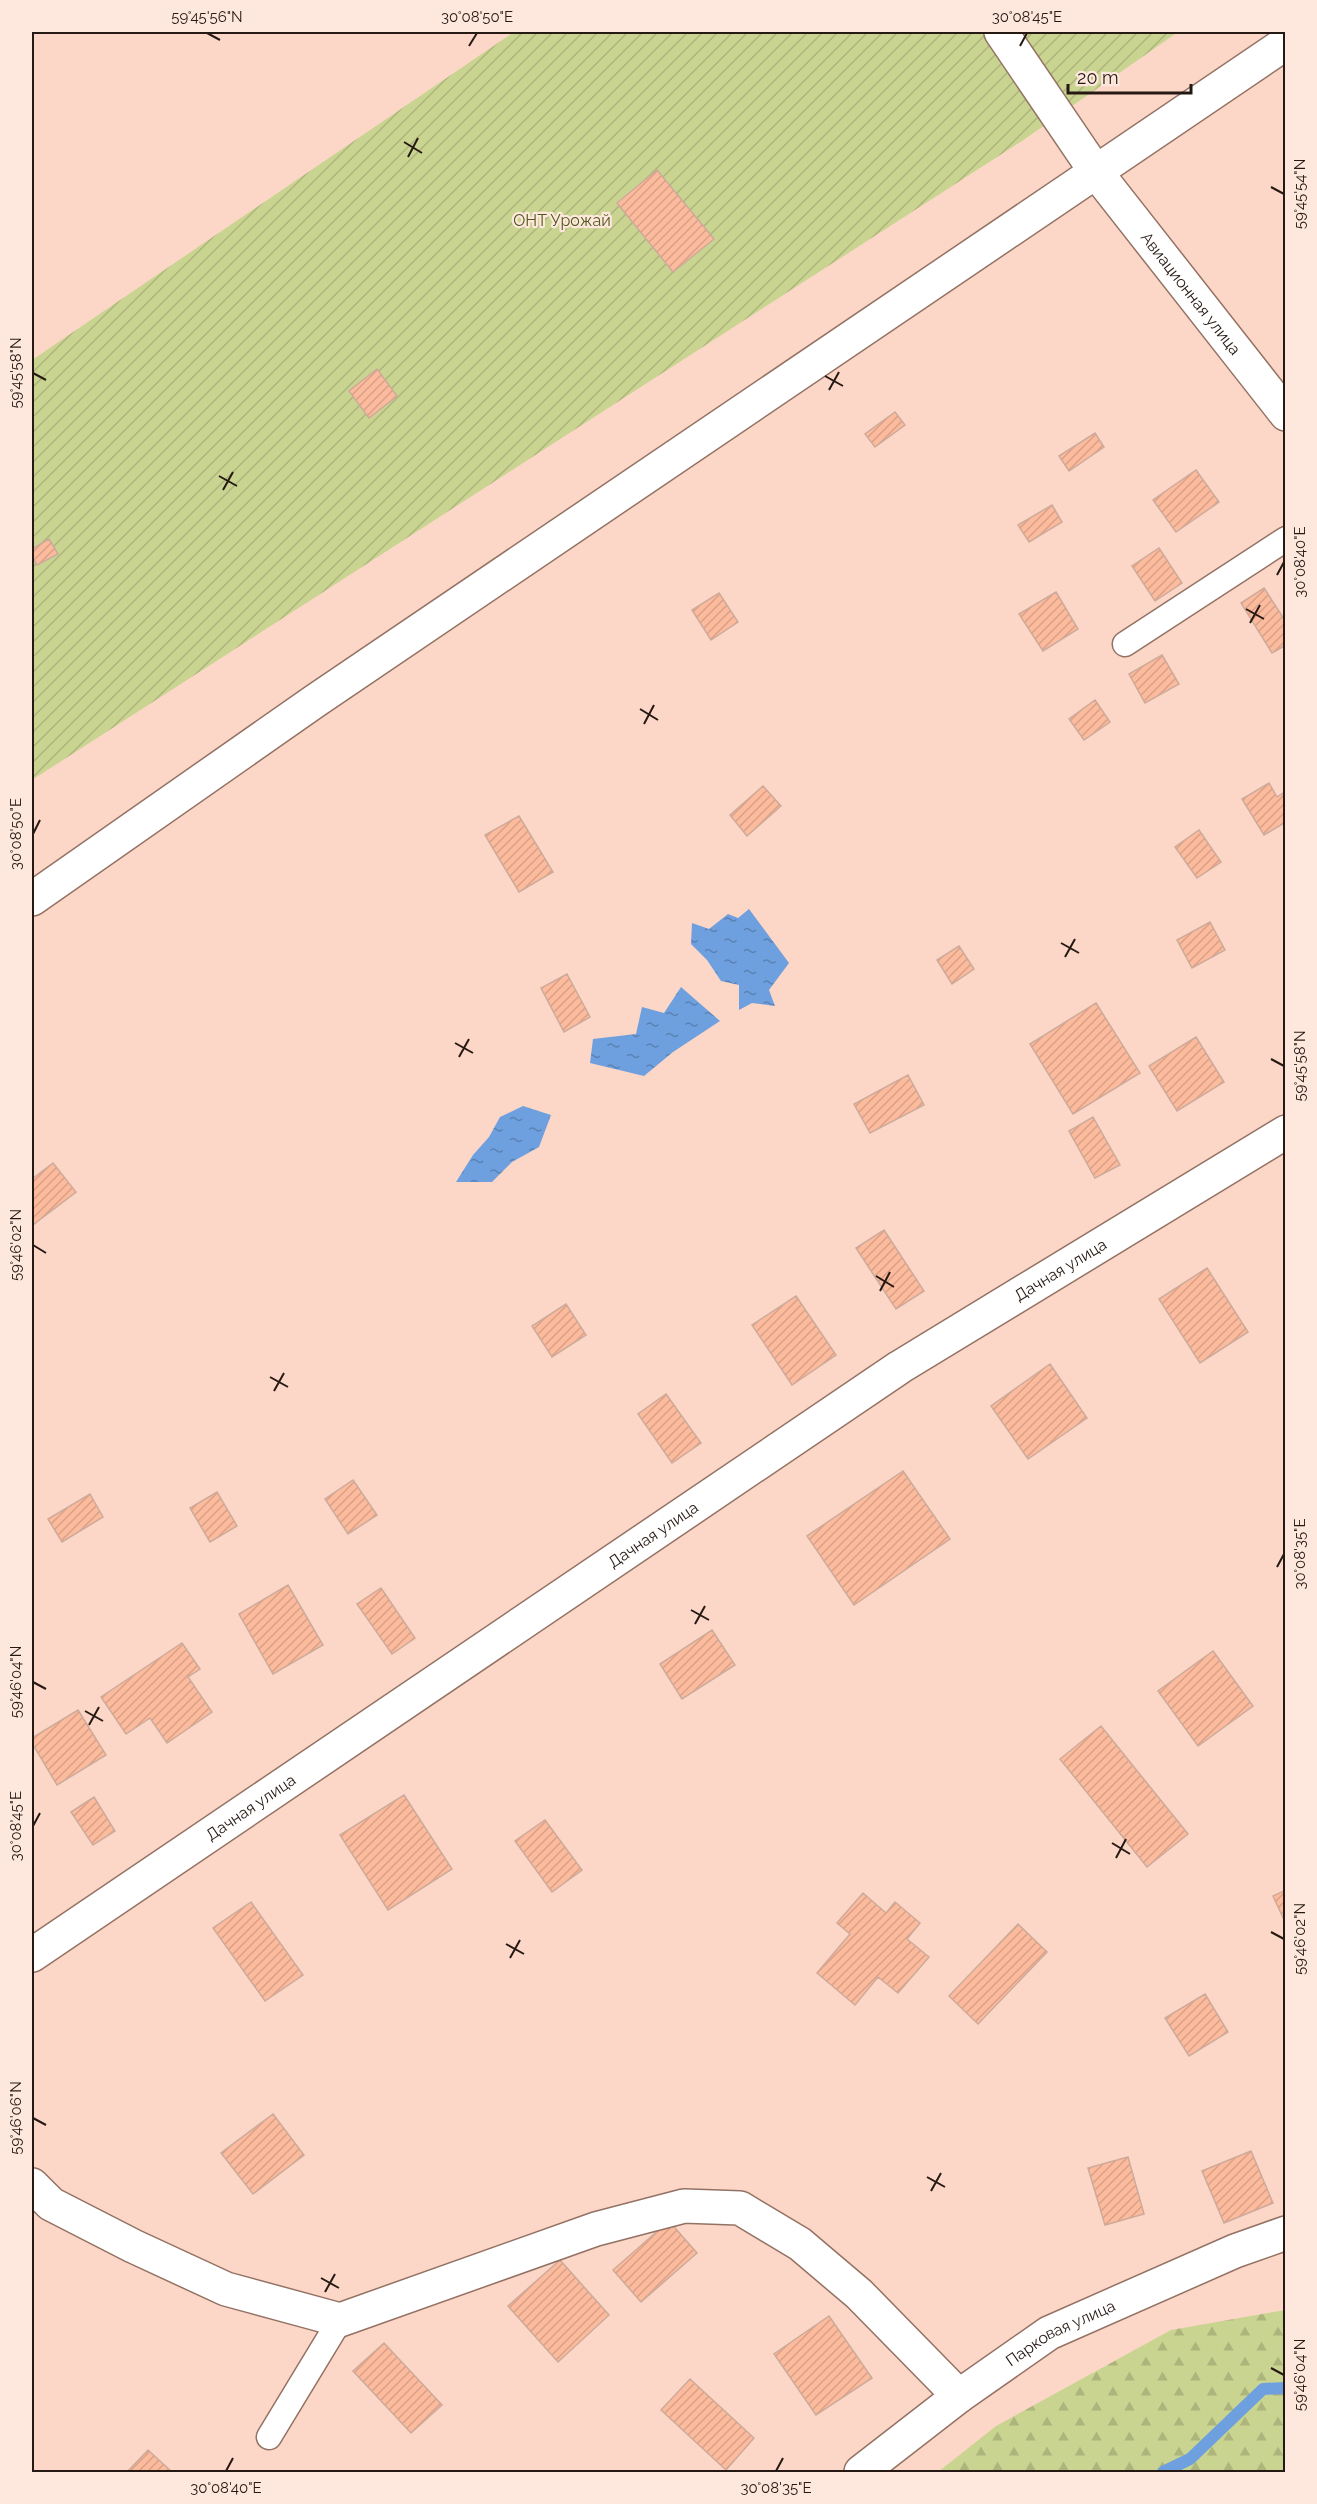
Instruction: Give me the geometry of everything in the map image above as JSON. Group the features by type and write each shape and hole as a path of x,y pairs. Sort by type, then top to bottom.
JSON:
{"street":[{"name":"Авиационная улица","path":"1001,32 1096,172 1286,414"},
{"path":"32,899 315,701 1286,43"},
{"name":"Дачная улица","path":"32,1955 900,1367 1286,1132"},
{"path":"32,2185 51,2204 133,2246 226,2289 340,2320 596,2229 684,2205 740,2208 800,2244 859,2294 959,2396"},
{"name":"Парковая улица","path":"861,2472 959,2396 1049,2333 1235,2251 1286,2233"}],"lane":[{"path":"1125,644 1286,539"},
{"path":"269,2437 340,2320"}],"green space":[{"name":"ОНТ Урожай","path":"514,32 1178,32 1022,141 32,780 32,360"},
{"path":"1285,2310 1285,2472 938,2472 996,2426 1171,2330"}],"water":[{"path":"749,909 789,963 769,990 775,1006 752,1003 739,1010 739,985 721,981 707,960 691,944 692,923 709,929 728,914 738,918"},
{"path":"681,987 720,1021 673,1052 644,1076 590,1063 593,1039 636,1034 642,1007 664,1013"},
{"path":"523,1106 551,1115 539,1147 512,1162 492,1182 456,1182 473,1155 489,1137 500,1117"}],"building":[{"path":"657,170 714,239 673,272 617,203"},
{"path":"377,369 397,396 369,418 349,391"},
{"path":"895,412 905,425 875,447 865,434"},
{"path":"1095,433 1104,447 1069,471 1059,456"},
{"path":"1196,470 1219,502 1176,532 1153,500"},
{"path":"1052,505 1062,522 1029,542 1018,525"},
{"path":"49,539 58,554 37,565 32,549"},
{"path":"1159,548 1182,583 1155,601 1132,566"},
{"path":"1264,588 1286,622 1286,645 1272,653 1241,603"},
{"path":"1056,592 1078,629 1043,651 1019,614"},
{"path":"719,593 738,622 711,640 692,610"},
{"path":"1162,655 1179,684 1145,703 1129,674"},
{"path":"1095,700 1110,722 1084,740 1069,719"},
{"path":"1269,783 1277,797 1286,791 1286,822 1264,835 1242,799"},
{"path":"763,786 781,806 747,836 730,815"},
{"path":"519,816 553,872 519,892 485,835"},
{"path":"1199,830 1221,862 1197,878 1175,847"},
{"path":"1210,922 1225,950 1192,968 1177,940"},
{"path":"959,946 974,969 952,984 937,960"},
{"path":"567,974 590,1017 564,1032 541,988"},
{"path":"1096,1003 1140,1073 1073,1114 1030,1044"},
{"path":"1196,1037 1224,1082 1177,1111 1149,1066"},
{"path":"908,1075 924,1105 870,1133 854,1104"},
{"path":"1093,1117 1120,1165 1095,1178 1069,1131"},
{"path":"53,1163 76,1192 34,1224 32,1220 32,1179"},
{"path":"884,1230 924,1291 896,1309 856,1248"},
{"path":"1207,1268 1248,1332 1200,1363 1159,1299"},
{"path":"796,1296 836,1355 792,1385 752,1325"},
{"path":"566,1304 586,1335 552,1357 532,1326"},
{"path":"1050,1364 1087,1418 1028,1459 991,1406"},
{"path":"666,1394 701,1443 672,1463 638,1414"},
{"path":"903,1471 950,1539 854,1605 807,1536"},
{"path":"353,1480 377,1515 348,1534 325,1499"},
{"path":"217,1492 237,1526 210,1542 190,1508"},
{"path":"90,1494 103,1517 62,1542 48,1519"},
{"path":"288,1585 323,1645 273,1674 239,1614"},
{"path":"381,1588 415,1638 392,1654 357,1604"},
{"path":"712,1630 735,1665 682,1699 660,1664"},
{"path":"182,1643 200,1669 188,1677 212,1712 167,1743 150,1718 126,1734 101,1697"},
{"path":"1213,1651 1253,1706 1198,1746 1158,1691"},
{"path":"78,1710 106,1755 57,1785 32,1743 32,1738"},
{"path":"1101,1726 1188,1834 1147,1867 1060,1759"},
{"path":"404,1795 452,1869 388,1910 340,1835"},
{"path":"94,1797 115,1831 93,1845 71,1812"},
{"path":"545,1820 582,1870 552,1892 515,1841"},
{"path":"1286,1890 1286,1924 1273,1896"},
{"path":"863,1893 886,1913 895,1902 920,1923 907,1939 929,1957 898,1993 878,1977 855,2005 817,1973 850,1934 837,1923"},
{"path":"251,1902 303,1975 265,2001 213,1928"},
{"path":"1018,1924 1047,1952 978,2024 949,1996"},
{"path":"1205,1994 1228,2032 1189,2056 1165,2018"},
{"path":"273,2114 304,2155 253,2194 221,2153"},
{"path":"1251,2151 1273,2203 1224,2223 1202,2171"},
{"path":"1128,2157 1144,2214 1105,2225 1088,2168"},
{"path":"669,2221 697,2253 641,2302 613,2270"},
{"path":"560,2260 609,2315 558,2362 508,2306"},
{"path":"829,2316 872,2378 816,2415 774,2354"},
{"path":"384,2343 442,2405 411,2433 353,2371"},
{"path":"690,2379 754,2438 726,2470 661,2410"},
{"path":"148,2450 172,2472 127,2472"}],"waterway":[{"path":"1163,2472 1190,2459 1263,2389 1286,2388"}]}
